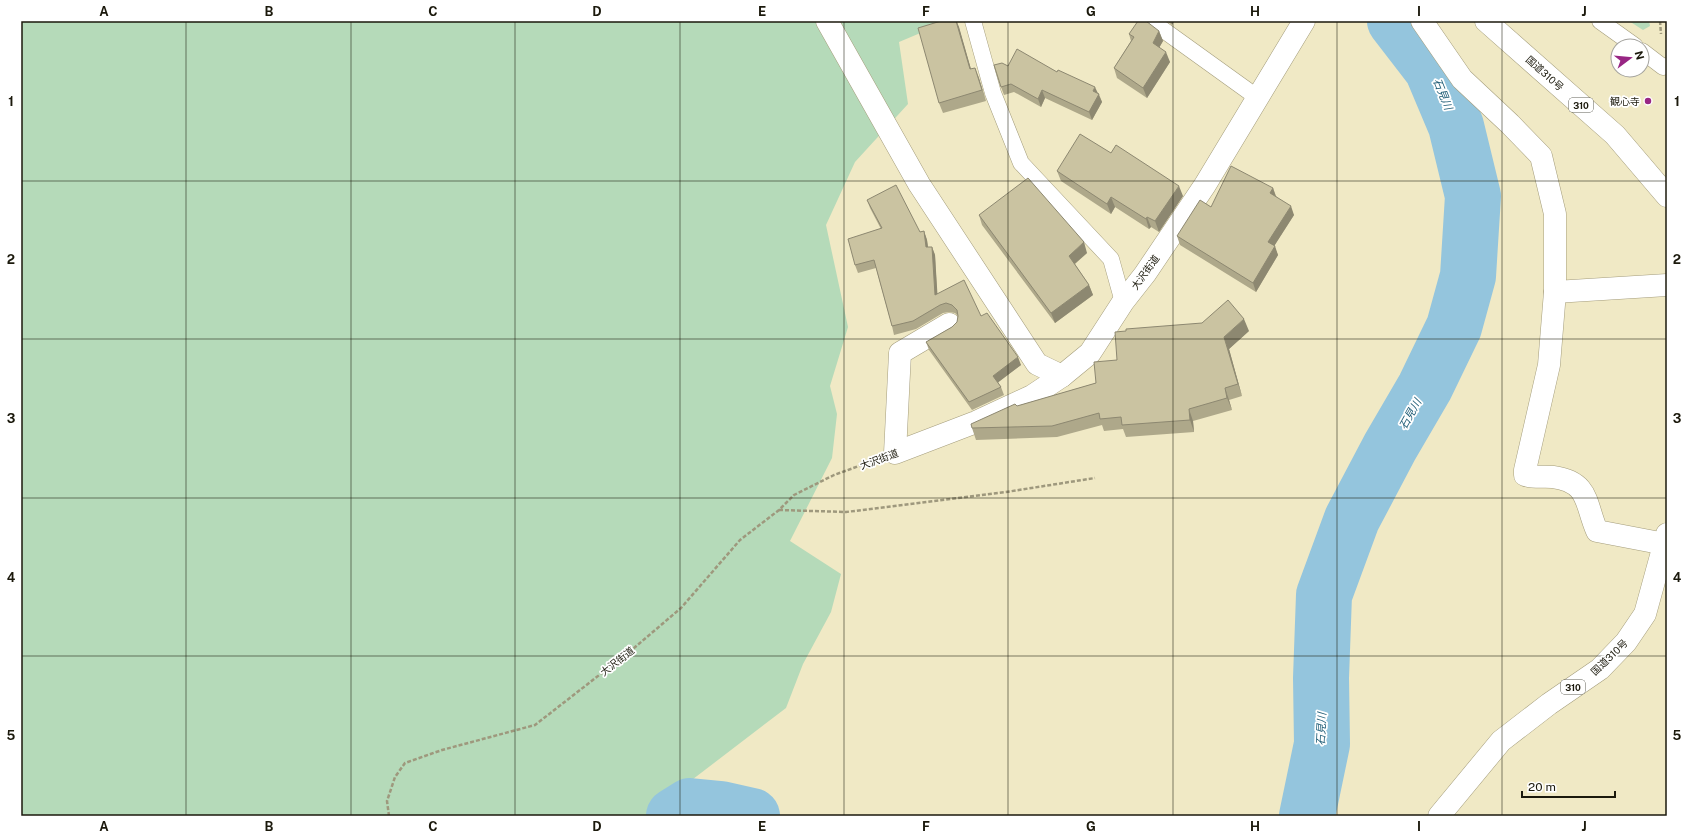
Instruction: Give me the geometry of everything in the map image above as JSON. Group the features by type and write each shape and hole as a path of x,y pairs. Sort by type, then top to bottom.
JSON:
{"main road":[{"path":"827,21 919,184 1037,364 1062,376"},
{"name":"大沢街道","path":"895,453 976,422 1032,396 1062,376 1090,353 1123,302 1145,274 1205,186 1304,21"},
{"path":"1422,21 1462,79 1510,124 1540,156 1555,214 1555,292 1549,365 1525,475 1567,479 1579,487 1586,497 1597,531 1666,539"},
{"name":"国道310号","path":"1486,21 1615,135 1667,196"},
{"path":"1555,292 1667,286"},
{"path":"895,453 900,353 949,324"},
{"name":"国道310号","path":"1439,816 1501,741 1548,704 1600,668 1626,642 1646,614 1666,539"}],"lane":[{"path":"973,21 993,93 1022,163 1111,259 1123,302"},
{"path":"1151,21 1258,98"},
{"path":"1600,21 1623,38"},
{"path":"1650,57 1666,68"}],"path":[{"name":"大沢街道","path":"390,816 387,801 395,777 405,762 442,750 535,725 634,648 681,608 740,540 779,510 794,495 834,475 895,453"},
{"path":"779,510 846,512 1006,492 1095,478"}],"green space":[{"path":"21,21 949,21 899,42 908,104 855,162 826,225 848,327 830,386 837,414 832,458 790,541 841,574 831,612 803,664 786,708 663,802 656,816 21,816"},
{"path":"1629,21 1649,21 1650,26 1643,30"}],"building":[{"path":"941,21 956,21 970,69 975,68 982,90 939,103 918,28"},
{"path":"1138,21 1146,21 1159,31 1153,43 1166,52 1143,88 1114,68 1134,37 1129,34"},
{"path":"1017,49 1057,72 1058,70 1095,87 1093,91 1099,94 1089,112 1042,90 1038,99 1011,84 1001,87 994,65 1002,63 1008,66"},
{"path":"1080,134 1111,153 1116,145 1179,186 1155,221 1147,217 1146,219 1111,197 1107,204 1057,171"},
{"path":"1231,166 1273,188 1270,193 1291,206 1268,242 1275,246 1253,283 1177,236 1200,200 1211,207"},
{"path":"1028,178 1084,242 1069,256 1089,285 1051,313 979,215"},
{"path":"896,185 920,232 924,231 926,247 932,247 935,295 964,280 981,316 987,313 1018,357 993,376 1001,387 969,402 926,342 952,327 957,322 957,310 952,305 946,303 913,321 892,326 874,260 855,265 848,239 882,228 867,200"},
{"path":"1228,300 1244,319 1224,337 1238,384 1225,388 1227,398 1189,409 1190,420 1122,425 1121,417 1100,419 1099,413 1052,426 972,428 971,424 1015,404 1017,406 1096,383 1094,362 1117,360 1115,332 1126,331 1126,329 1202,323"}],"waterway":[{"name":"石見川","path":"1307,816 1322,744 1321,678 1324,595 1352,519 1390,447 1425,387 1454,327 1468,276 1473,196 1456,126 1432,69 1395,21"},
{"name":"石見川","path":"674,816 690,806 721,809 752,816"}],"place":[{"name":"観心寺","path":"1648,101"}]}
